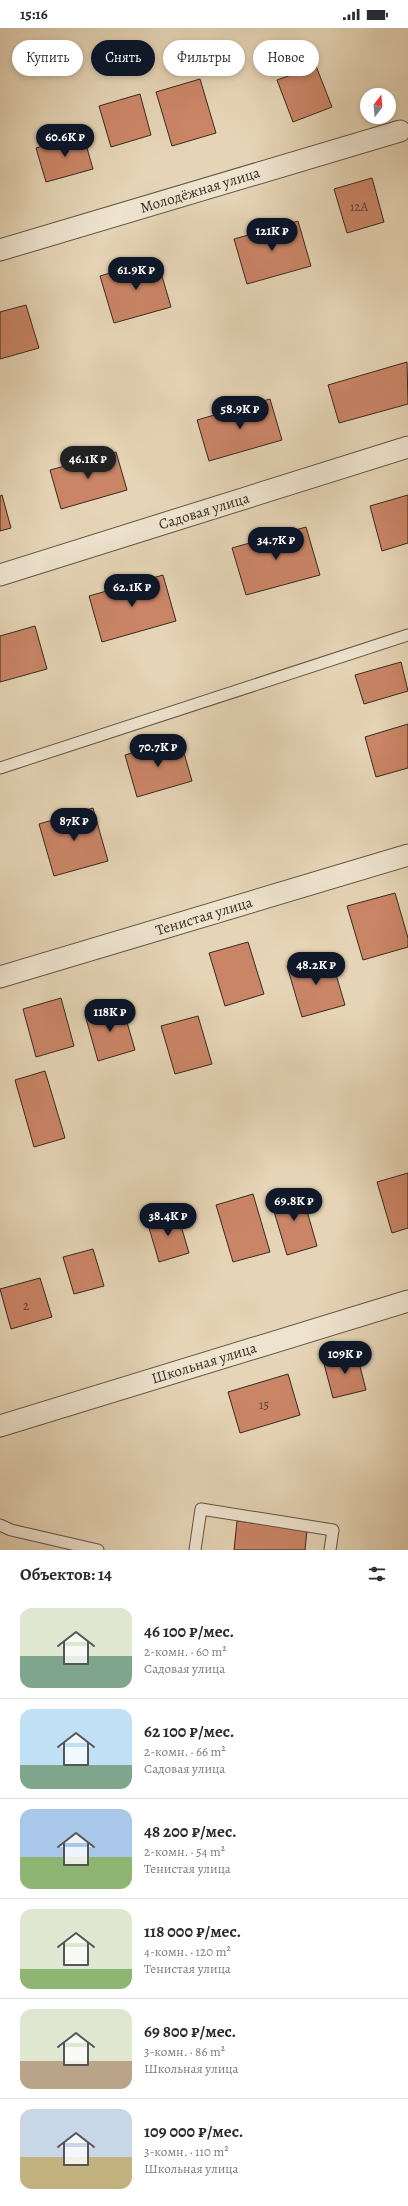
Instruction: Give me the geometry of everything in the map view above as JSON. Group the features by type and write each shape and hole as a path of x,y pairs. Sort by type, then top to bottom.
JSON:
{"street":[{"name":"Молодёжная улица","path":"0,250 400,131"},
{"name":"Садовая улица","path":"0,575 408,447"},
{"name":"Тенистая улица","path":"0,977 408,855"},
{"name":"Школьная улица","path":"0,1426 408,1301"}],"lane":[{"path":"0,768 408,635"},
{"path":"194,1550 201,1509 333,1530 330,1550"},
{"path":"0,1525 11,1530 98,1550"}],"building":[{"path":"319,74 332,107 293,122 277,80 288,76 319,76"},
{"path":"200,79 216,133 172,146 156,92"},
{"path":"140,94 151,135 111,147 99,106"},
{"path":"83,134 93,169 46,182 36,148"},
{"path":"372,178 384,222 347,233 334,189"},
{"path":"298,221 311,266 247,284 234,239"},
{"path":"157,259 171,307 114,323 100,276"},
{"path":"26,305 39,348 0,359 0,312"},
{"path":"407,362 408,404 339,423 328,385"},
{"path":"270,399 282,440 209,461 197,420"},
{"path":"116,452 127,490 61,509 50,470"},
{"path":"2,495 11,528 0,531 0,496"},
{"path":"408,495 408,543 382,551 370,506"},
{"path":"306,527 320,575 246,595 232,548"},
{"path":"163,575 176,621 102,642 89,596"},
{"path":"35,626 47,669 0,682 0,636"},
{"path":"401,662 408,691 364,704 355,675"},
{"path":"408,724 408,768 376,777 365,737"},
{"path":"180,739 192,781 137,797 125,755"},
{"path":"93,808 108,861 54,876 39,824"},
{"path":"395,893 408,938 408,947 363,960 347,906"},
{"path":"248,942 264,994 225,1006 209,953"},
{"path":"330,954 345,1005 302,1017 287,966"},
{"path":"61,998 74,1046 36,1057 23,1009"},
{"path":"122,1005 135,1050 98,1061 85,1015"},
{"path":"198,1016 212,1064 175,1074 161,1026"},
{"path":"45,1071 65,1138 34,1147 15,1080"},
{"path":"408,1173 408,1228 392,1233 377,1182"},
{"path":"301,1190 317,1246 287,1255 270,1198"},
{"path":"253,1194 270,1252 233,1262 216,1205"},
{"path":"177,1212 189,1253 159,1262 147,1221"},
{"path":"93,1249 104,1286 74,1294 63,1257"},
{"path":"40,1278 52,1317 11,1329 0,1289"},
{"path":"356,1351 366,1390 333,1398 323,1360"},
{"path":"288,1374 300,1415 240,1433 228,1392"},
{"path":"237,1521 307,1530 305,1550 234,1550"}]}
